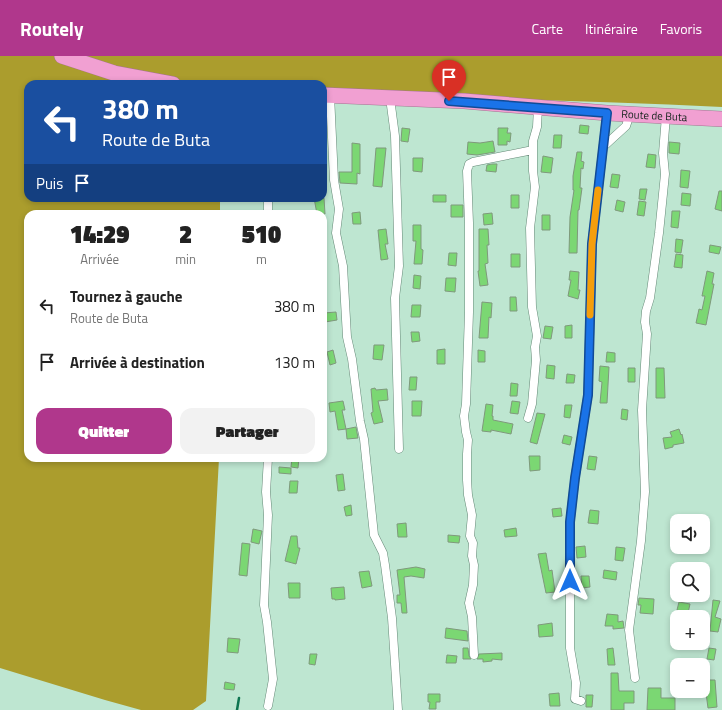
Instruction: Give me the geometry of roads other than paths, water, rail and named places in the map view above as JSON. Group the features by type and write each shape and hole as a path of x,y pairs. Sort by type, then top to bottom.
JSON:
{"highway":[{"path":"62,56 114,73 152,80"},
{"name":"Route de Buta","path":"327,95 464,101 607,113 722,119"}],"street":[{"path":"390,98 395,136 399,266 395,298 399,449"},
{"path":"327,106 334,180 339,209 336,233 343,266 347,337 352,359 360,421 364,439 374,535 383,553 385,565 392,618 398,710"},
{"path":"528,418 532,404 536,360 536,336 532,307 530,236 535,187 532,141 535,134 538,107"},
{"path":"581,701 575,699 576,683 570,648 570,522 575,478 588,395 592,244 607,113"},
{"path":"603,147 626,126 630,114"},
{"path":"635,678 629,630 641,541 645,492 642,410 647,334 645,322 646,310 650,298 661,218 665,174 663,153 666,116"},
{"path":"474,655 472,618 469,602 473,585 474,565 472,552 473,546 470,536 472,515 468,495 468,440 464,416 466,404 469,312 469,223 467,171 469,164 473,162 533,150"},
{"path":"268,462 266,492 268,515 264,605 268,622 273,679 268,706"}],"waterway":[{"path":"237,710 239,698"}]}
